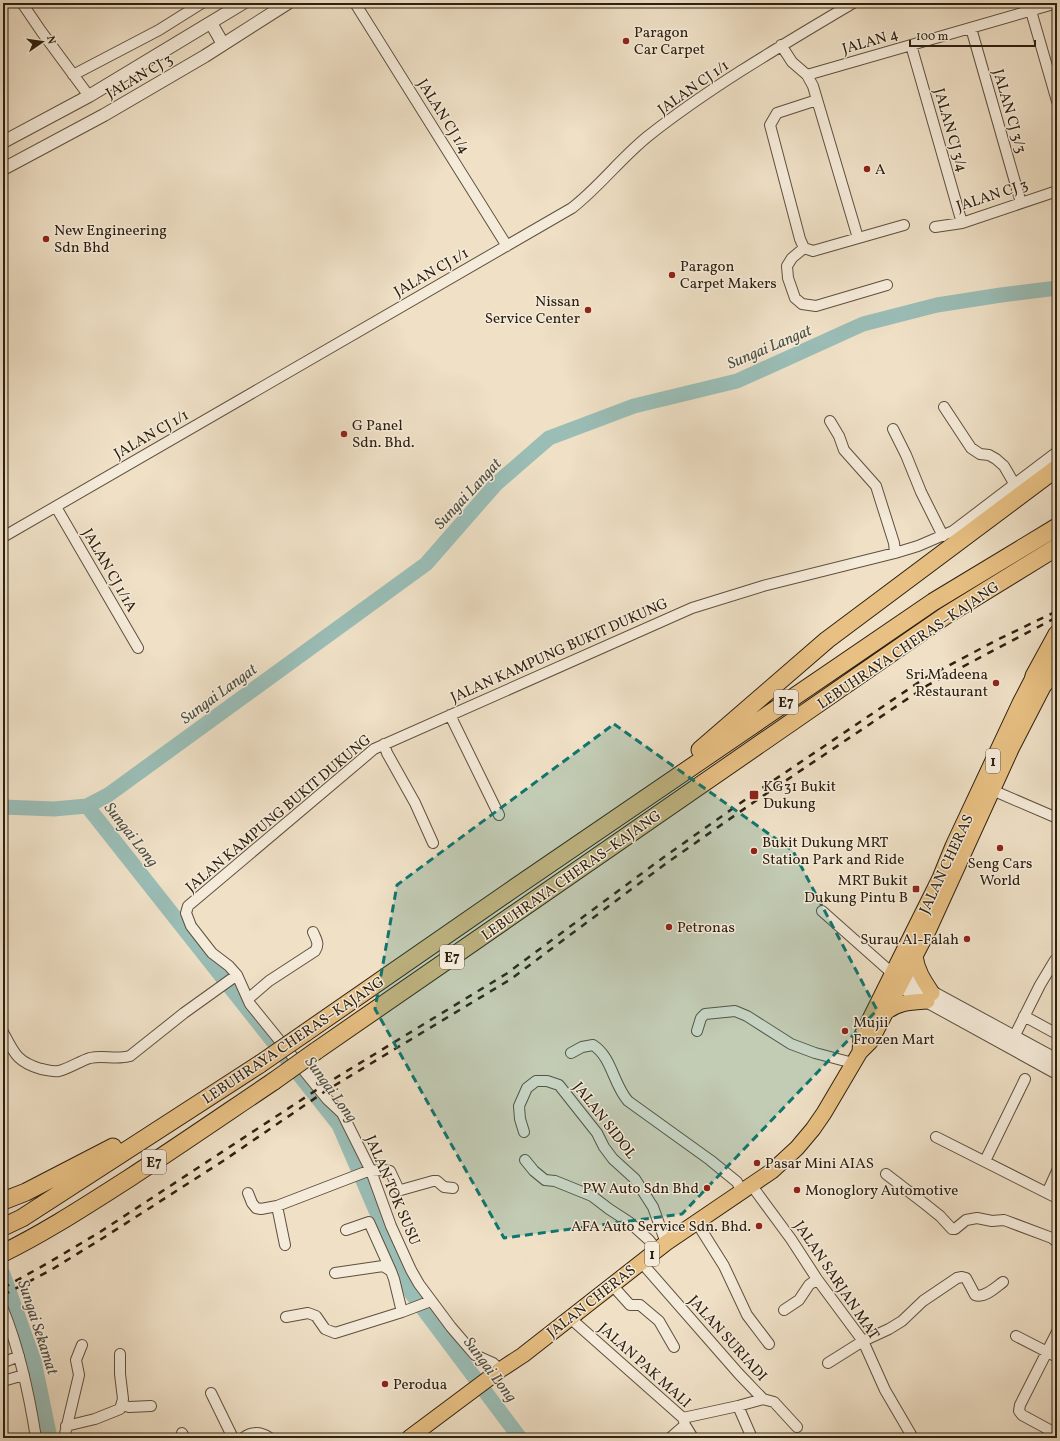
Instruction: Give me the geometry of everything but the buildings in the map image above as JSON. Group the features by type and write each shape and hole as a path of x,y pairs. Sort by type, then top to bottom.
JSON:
{"highway":[{"path":"640,803 827,640 1057,468"},
{"name":"LEBUHRAYA CHERAS–KAJANG","path":"3,1228 22,1218 260,1064 933,602 1057,527"},
{"name":"LEBUHRAYA CHERAS–KAJANG","path":"3,1253 32,1239 202,1131 945,616 1057,547"},
{"path":"1040,679 1057,634"},
{"path":"1040,679 1057,665"},
{"path":"6,1200 26,1192 83,1164 144,1130 177,1118"}],"main road":[{"name":"JALAN CHERAS","path":"856,1057 861,1037 915,956 929,928 1025,721 1040,679"},
{"name":"JALAN CHERAS","path":"408,1438 523,1355 641,1262 772,1171 803,1141 824,1113 856,1057 870,1042 899,979 953,846 1020,702 1040,679"},
{"path":"884,1014 890,1009 902,1004 930,997 916,966 915,956"}],"street":[{"path":"22,3 89,96"},
{"path":"73,75 159,30 202,3"},
{"name":"JALAN CJ 3","path":"3,142 89,96 243,3"},
{"name":"JALAN CJ 3","path":"3,169 104,115 223,44 288,3"},
{"name":"JALAN CJ 1/4","path":"355,3 507,246"},
{"name":"JALAN CJ 1/1","path":"3,537 572,208 580,202 617,164 647,138 703,96 781,45 853,3"},
{"name":"JALAN 4","path":"807,75 1057,3"},
{"path":"1031,11 1057,101"},
{"path":"211,23 223,44"},
{"name":"JALAN CJ 3/3","path":"971,28 1021,203"},
{"path":"781,45 792,62 807,75 812,86 858,238"},
{"name":"JALAN CJ 3/4","path":"911,45 962,222"},
{"path":"817,100 777,114 770,125 800,239 804,248 813,251 904,225"},
{"name":"JALAN CJ 3","path":"935,227 962,222 1057,191"},
{"path":"804,248 792,258 787,266 788,278 795,298 802,304 816,306 887,285"},
{"path":"944,407 971,448 980,454 989,455 996,459 1004,466 1015,485"},
{"path":"830,421 839,436 844,450 876,486 894,543 895,553"},
{"path":"893,429 906,455 920,492 943,536"},
{"name":"JALAN KAMPUNG BUKIT DUKUNG","path":"234,977 228,966 212,953 191,926 186,913 188,906 374,749 692,608 763,586 895,553 943,536 953,531 1057,452"},
{"name":"JALAN CJ 1/1A","path":"56,506 138,648"},
{"path":"450,715 499,815"},
{"path":"384,744 387,753 415,803 433,843"},
{"path":"992,790 1057,818"},
{"path":"822,911 899,979 1057,1073"},
{"path":"248,999 269,982 318,948 318,943 313,932"},
{"path":"1014,1037 1044,979 1057,959"},
{"path":"3,1032 22,1062 49,1071 59,1070 90,1058 102,1057 121,1059 130,1056 184,1013 234,977"},
{"name":"JALAN TOK SUSU","path":"234,977 250,1004 327,1099 342,1113 370,1171 410,1270 429,1302 475,1355 493,1363 495,1374"},
{"path":"930,997 1014,1037 1057,1060"},
{"path":"697,1030 701,1018 705,1014 735,1011 747,1016 791,1044 815,1052 856,1057"},
{"path":"1024,1016 1057,1034"},
{"name":"JALAN SARJAN MAT","path":"571,1052 582,1047 593,1045 597,1047 604,1054 622,1094 628,1101 710,1160 747,1189 791,1239 817,1278 863,1341 885,1390 913,1438"},
{"path":"985,1160 1025,1078"},
{"name":"JALAN SIDOL","path":"524,1132 520,1119 519,1106 527,1088 536,1081 547,1081 559,1085 597,1133 604,1147 613,1159 635,1179 652,1207 662,1247"},
{"path":"936,1137 985,1160 1057,1198"},
{"path":"525,1160 534,1171 545,1180 555,1181 592,1196 609,1210 629,1222 649,1240 662,1247"},
{"path":"248,1193 256,1208 262,1209 277,1206 370,1171 383,1170 390,1171 398,1188 402,1190 433,1181 437,1181 444,1188 453,1188"},
{"path":"1046,1193 1057,1171"},
{"path":"886,1174 940,1216 952,1229 955,1229 966,1220 977,1218 992,1221 1004,1220 1052,1238 1057,1242"},
{"path":"277,1206 285,1245"},
{"path":"346,1230 369,1222 391,1271 403,1312"},
{"path":"697,1223 724,1266 747,1315 769,1344"},
{"name":"JALAN SURIADI","path":"641,1262 739,1374 763,1399 774,1402 797,1427"},
{"path":"335,1273 383,1266 391,1271"},
{"path":"784,1310 799,1300 809,1285 817,1278"},
{"path":"828,1363 863,1341 902,1321 923,1301 957,1278 966,1278 975,1295 979,1297 1003,1282"},
{"path":"612,1285 630,1305 640,1305 659,1321 674,1347"},
{"path":"286,1317 308,1313 316,1316 325,1329 335,1333 403,1312 429,1302"},
{"path":"3,1309 24,1375 36,1438"},
{"name":"JALAN PAK MALI","path":"570,1318 684,1421 693,1438"},
{"path":"1057,1332 1020,1405 1019,1411 1022,1415 1057,1434"},
{"path":"1016,1336 1057,1356"},
{"path":"64,1438 79,1375 76,1360 82,1345"},
{"path":"66,1426 109,1414 120,1409 123,1399 120,1374 120,1354"},
{"path":"3,1360 7,1361 19,1356"},
{"path":"3,1381 24,1375"},
{"path":"211,1393 233,1438"},
{"path":"670,1438 684,1421 763,1399"},
{"path":"122,1405 129,1407 151,1406"},
{"path":"738,1406 752,1438"},
{"path":"243,1438 253,1433 262,1433 270,1438"}],"highlighted area":[{"path":"614,724 793,851 877,1010 682,1214 504,1238 375,1009 397,885"}],"waterway":[{"name":"Sungai Langat","path":"3,807 54,809 87,806 108,795 426,564 496,484 549,438 634,406 737,381 863,324 937,305 1057,288"},
{"name":"Sungai Long","path":"87,806 339,1125 412,1294 520,1438"},
{"name":"Sungai Sekamat","path":"3,1274 34,1361 50,1438"}],"railway":[{"path":"3,1288 100,1232 324,1085 506,974 664,857 749,797 925,678 999,639 1057,611"},
{"path":"3,1295 51,1270 103,1238 223,1161 327,1090 511,979 668,862 754,802 928,685 1057,617"}],"place":[{"name":"Paragon Car Carpet","path":"626,41"},
{"name":"A","path":"867,169"},
{"name":"New Engineering Sdn Bhd","path":"46,239"},
{"name":"Paragon Carpet Makers","path":"672,275"},
{"name":"Nissan Service Center","path":"588,310"},
{"name":"G Panel Sdn. Bhd.","path":"344,434"},
{"name":"Sri Madeena Restaurant","path":"996,683"},
{"name":"KG31 Bukit Dukung","path":"754,795"},
{"name":"Seng Cars World","path":"1000,848"},
{"name":"Bukit Dukung MRT Station Park and Ride","path":"754,851"},
{"name":"MRT Bukit Dukung Pintu B","path":"916,889"},
{"name":"Petronas","path":"669,927"},
{"name":"Surau Al-Falah","path":"967,939"},
{"name":"Mujii Frozen Mart","path":"845,1031"},
{"name":"Pasar Mini AIAS","path":"757,1163"},
{"name":"PW Auto Sdn Bhd","path":"707,1188"},
{"name":"Monoglory Automotive","path":"797,1190"},
{"name":"AFA Auto Service Sdn. Bhd.","path":"759,1226"},
{"name":"Perodua","path":"385,1384"}]}
